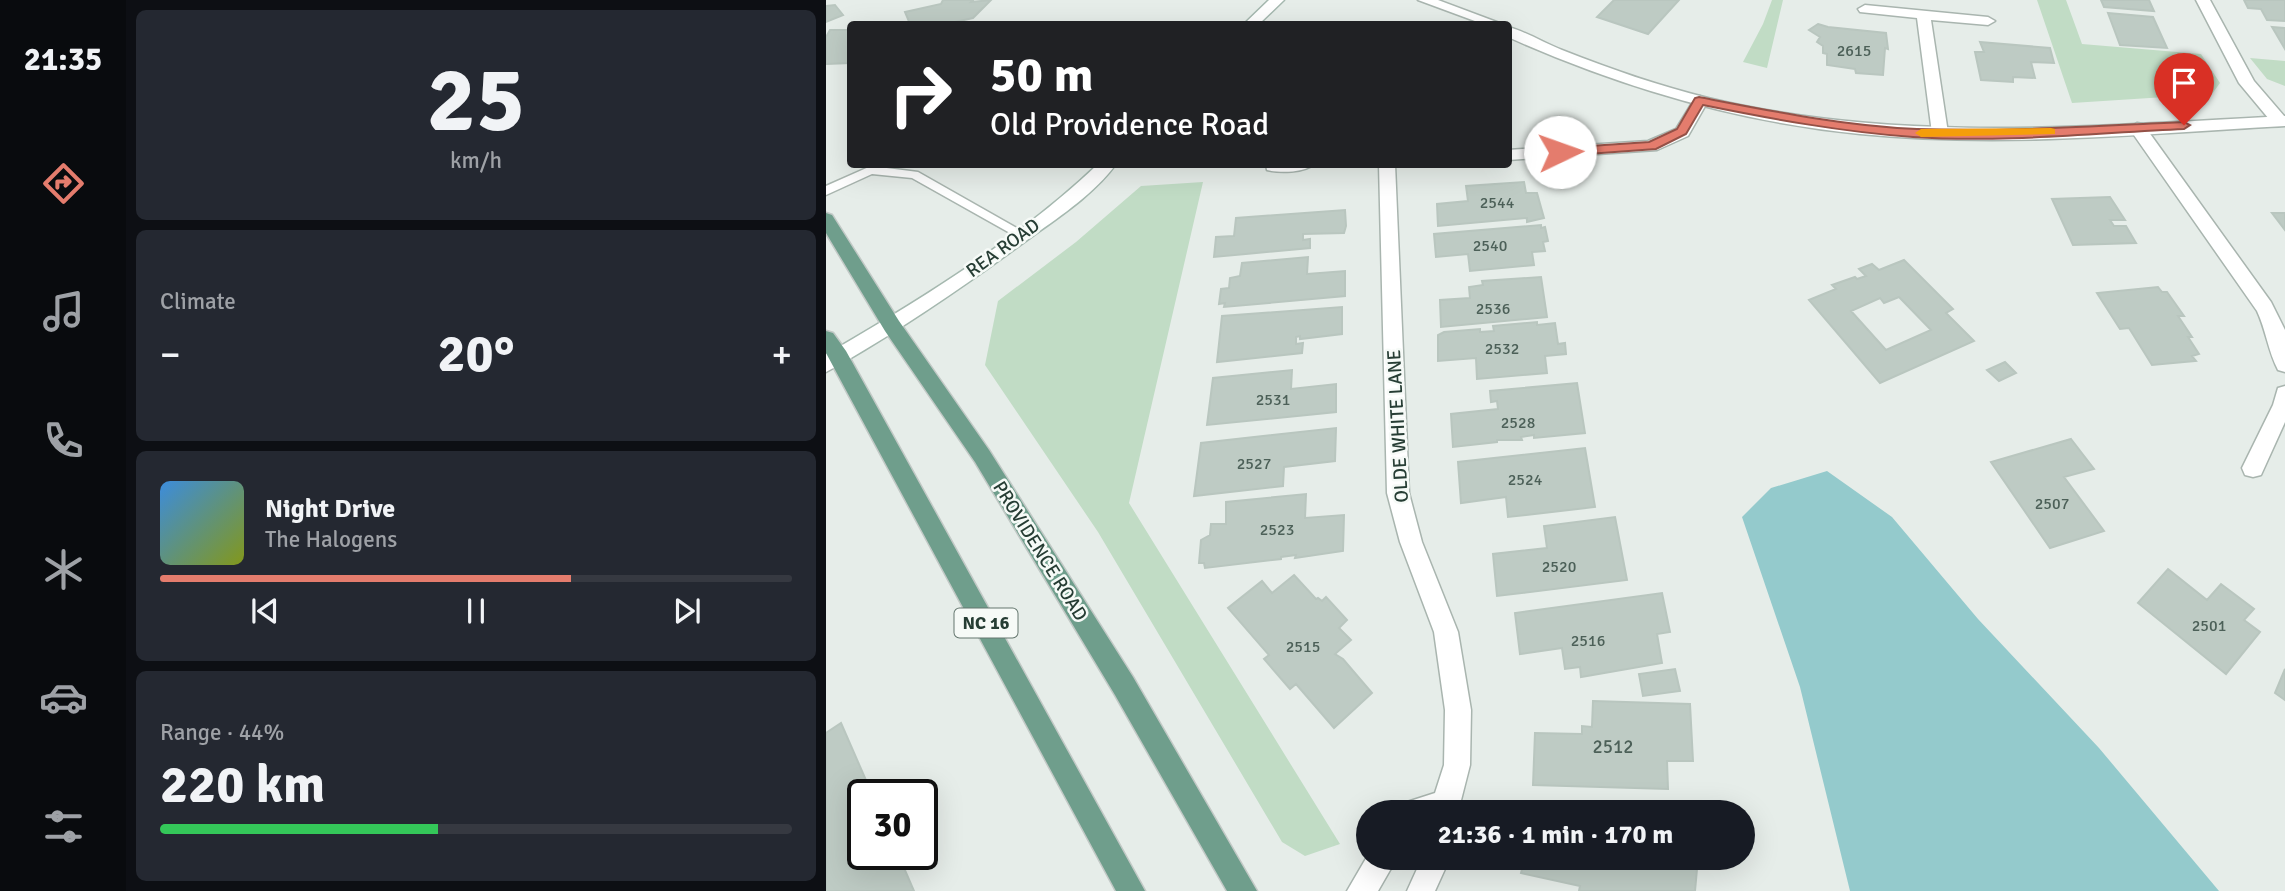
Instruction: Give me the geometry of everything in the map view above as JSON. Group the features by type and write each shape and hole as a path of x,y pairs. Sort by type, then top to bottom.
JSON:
{"main road":[{"name":"PROVIDENCE ROAD","path":"826,219 892,326 982,456 1124,686 1243,891"},
{"name":"NC 16","path":"830,353 1131,891"}],"street":[{"path":"1254,21 1277,0"},
{"path":"1425,0 1486,21"},
{"path":"2203,0 2247,83 2283,121"},
{"path":"1865,9 1988,20"},
{"path":"1923,14 1940,133"},
{"path":"1512,33 1611,76 1699,101 1868,130 1999,134 2283,121"},
{"path":"1512,155 1651,146 1682,132 1699,101"},
{"path":"2137,128 2264,307 2275,328 2285,364"},
{"name":"REA ROAD","path":"830,353 892,326 1023,235 1082,190 1104,168"},
{"name":"OLDE WHITE LANE","path":"1387,168 1398,493 1411,542 1446,632 1458,710 1457,765 1447,800"},
{"path":"2253,468 2283,405 2285,394"},
{"path":"1361,891 1375,870"},
{"path":"1421,891 1431,870"}],"lane":[{"path":"826,191 871,170 914,175 1023,235"}],"green space":[{"path":"1772,0 1783,0 1767,68 1743,62 1763,24"},
{"path":"2037,0 2066,0 2082,44 2201,54 2220,83 2212,94 2072,103"},
{"path":"2250,58 2285,61 2285,86 2267,79"},
{"path":"1203,182 1129,503 1340,844 1305,856 1282,842 1098,532 985,365 998,301 1076,242 1141,186"}],"water":[{"path":"1827,471 1892,517 1978,619 2099,748 2219,891 1850,891 1800,687 1742,517 1771,488"}],"building":[{"path":"943,0 991,0 973,18 960,21 909,21 905,12 941,4"},
{"path":"1614,0 1679,0 1648,34 1597,17"},
{"path":"2101,0 2149,0 2154,11 2104,7"},
{"path":"2244,0 2285,0 2285,21 2267,20 2261,9 2248,8"},
{"path":"835,5 843,15 826,22 826,6"},
{"path":"2108,13 2153,17 2167,48 2120,45"},
{"path":"1818,24 1886,33 1888,49 1885,48 1883,75 1856,73 1855,69 1827,65 1827,54 1823,53 1823,46 1817,42 1820,37 1809,30"},
{"path":"2272,27 2285,28 2285,49"},
{"path":"830,30 847,30 847,63 826,64 826,37"},
{"path":"1980,42 2050,48 2054,63 2031,62 2035,78 2013,77 2013,82 1981,80 1975,52 1984,52"},
{"path":"1524,182 1526,193 1537,193 1544,218 1527,222 1527,218 1438,226 1437,204 1468,201 1466,186"},
{"path":"2110,197 2125,220 2110,220 2114,226 2126,226 2136,243 2073,245 2052,199"},
{"path":"1345,210 1344,233 1303,234 1303,240 1310,239 1310,248 1214,257 1216,237 1234,236 1236,218"},
{"path":"2272,213 2285,213 2285,230"},
{"path":"1541,225 1541,228 1545,227 1548,241 1543,242 1545,251 1532,252 1534,265 1470,271 1468,254 1436,257 1434,234"},
{"path":"1308,257 1307,274 1345,271 1345,296 1224,307 1225,303 1219,304 1221,289 1229,288 1230,278 1240,276 1242,263"},
{"path":"1904,260 1953,309 1946,313 1974,341 1880,383 1809,300 1836,289 1832,285 1866,276 1859,269 1872,264 1879,270","holes":["1899,297 1931,330 1886,350 1851,311 1880,298 1884,303"]},
{"path":"1541,277 1547,317 1441,327 1440,300 1470,298 1469,287 1483,285 1482,281"},
{"path":"2158,287 2162,292 2167,292 2184,316 2178,316 2199,354 2192,356 2196,361 2152,365 2129,328 2120,329 2097,293"},
{"path":"1342,307 1342,334 1300,339 1300,336 1296,337 1296,344 1303,343 1302,353 1217,362 1222,316"},
{"path":"1537,322 1537,325 1555,323 1558,344 1565,343 1566,354 1545,356 1547,373 1477,379 1476,358 1438,361 1438,335 1444,332 1480,329 1480,332 1494,331 1493,326"},
{"path":"2005,362 2016,373 1999,381 1987,370"},
{"path":"1292,370 1291,389 1336,384 1336,412 1207,425 1213,378"},
{"path":"1577,383 1585,433 1534,438 1534,435 1521,437 1522,440 1497,440 1453,447 1451,414 1498,409 1497,401 1491,402 1490,391"},
{"path":"1336,428 1335,461 1284,467 1283,486 1194,496 1201,443"},
{"path":"2071,439 2094,469 2064,477 2104,531 2050,548 1991,462"},
{"path":"1585,448 1595,507 1508,517 1506,497 1461,503 1458,462"},
{"path":"1306,494 1305,518 1344,515 1343,551 1205,568 1204,563 1199,563 1201,540 1210,535 1211,524 1226,524 1226,502"},
{"path":"1615,517 1627,580 1497,596 1493,554 1547,548 1544,526"},
{"path":"2168,569 2207,600 2221,584 2254,609 2244,620 2260,632 2226,674 2138,603"},
{"path":"1294,575 1316,599 1322,601 1326,597 1347,620 1339,628 1351,640 1335,654 1343,659 1372,693 1334,728 1296,684 1290,689 1264,659 1269,655 1228,608 1262,581 1272,593"},
{"path":"1662,593 1670,632 1657,634 1662,663 1581,677 1580,667 1565,669 1562,648 1520,654 1515,613"},
{"path":"1675,669 1680,691 1643,696 1639,674"},
{"path":"2285,669 2285,700 2275,693"},
{"path":"1593,701 1690,704 1693,761 1667,761 1668,789 1533,785 1535,733 1582,734 1582,726 1592,727"},
{"path":"841,723 865,779 847,779 847,870 905,870 914,891 826,891 826,733"},
{"path":"1522,870 1697,870 1695,891 1579,891 1580,886 1521,873"}],"slow traffic":[{"path":"1921,133 2051,132"}],"route":[{"path":"1560,152 1636,149 1668,140 1682,132 1699,101 1794,120 1914,133 1999,134 2184,125"}]}
